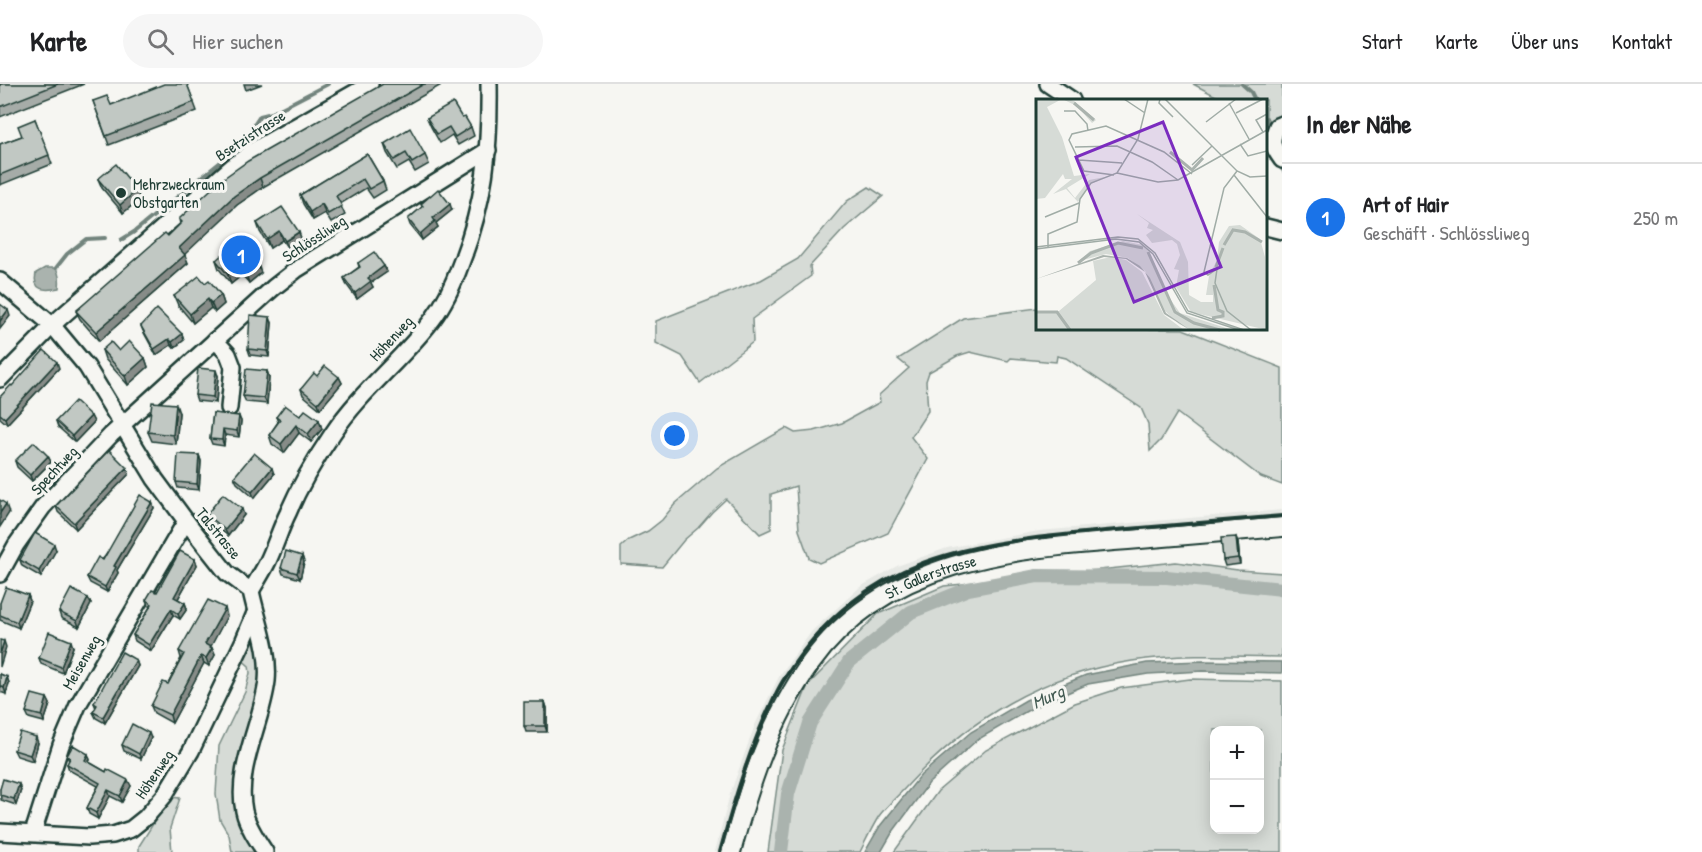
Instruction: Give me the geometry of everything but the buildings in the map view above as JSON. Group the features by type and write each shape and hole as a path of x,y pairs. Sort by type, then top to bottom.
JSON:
{"main road":[{"name":"St. Gallerstrasse","path":"731,852 758,764 778,718 794,689 811,662 837,632 882,596 951,566 1005,554 1077,544 1282,527"}],"street":[{"name":"Bsetzistrasse","path":"0,380 52,325 233,166 254,150 370,84"},
{"name":"Höhenweg","path":"251,591 267,564 301,487 334,432 375,381 420,335 444,302 463,258 479,211 488,150 489,84"},
{"path":"1048,84 1070,99"},
{"path":"1282,124 1277,126 1272,147 1282,160"},
{"name":"Schlössliweg","path":"121,425 296,270 488,150"},
{"path":"1267,227 1282,231"},
{"name":"Talstrasse","path":"0,281 52,325 87,368 155,479 227,573 251,591"},
{"path":"215,340 228,354 233,367 229,408"},
{"name":"Spechtweg","path":"0,574 16,545 44,507 121,425"},
{"name":"Meisenweg","path":"33,833 61,745 78,705 186,521"},
{"path":"251,591 255,613 261,627 267,680 246,765 242,799 244,813 265,852"},
{"name":"Höhenweg","path":"0,832 89,837 112,835 131,829 146,817 164,796 190,751 255,613"}],"shaded area":[{"path":"1193,84 1282,84 1282,171 1267,153 1267,99 1220,99"},
{"path":"869,187 883,196 844,229 810,266 811,276 752,319 753,342 700,383 682,356 656,343 656,321 761,280 798,259 847,201"},
{"path":"1036,308 1036,330 1186,330 1282,368 1282,485 1261,477 1177,413 1161,440 1150,451 1148,424 1141,408 1066,358 1057,356 1056,362 1011,358 1008,361 970,352 957,356 929,372 926,381 928,411 911,437 928,459 888,533 819,563 809,558 799,530 796,486 771,494 771,529 760,534 726,499 684,540 662,567 621,564 621,547 662,520 675,504 717,468 786,428 795,433 814,431 842,423 880,402 879,395 909,368 898,359 963,318"},
{"path":"1282,510 1282,518 1009,545 947,558 920,567 897,577 867,595 843,614 820,638 788,681 764,726 744,778 723,852 715,852 730,794 755,725 780,675 812,631 860,587 897,566 947,548 1039,531"},
{"path":"1176,562 1282,573 1282,657 1151,658 1067,677 1009,703 981,720 956,740 882,812 860,852 768,852 782,750 808,685 878,614 944,586"},
{"path":"254,626 260,668 259,680 234,784 238,812 255,852 232,852 229,835 220,820 216,794 219,746 245,692 250,673 249,666 240,658"},
{"path":"1190,679 1282,681 1282,852 894,852 938,791 986,750 1075,703 1121,688"},
{"path":"170,797 180,798 170,828 172,852 139,852 139,846"}],"water":[{"path":"45,268 56,268 59,288 45,289 38,286 35,279 36,273"},
{"name":"Murg","path":"1282,662 1282,673 1203,671 1148,674 1088,684 1032,708 977,740 929,783 892,833 881,852 865,852 880,826 921,775 971,732 1026,700 1086,675 1147,663"}],"waterway":[{"path":"254,125 260,116 272,113 328,84"},
{"path":"1242,84 1254,99"},
{"path":"121,240 249,139"},
{"path":"56,268 67,254 86,239 105,238"},
{"path":"781,852 788,794 810,723 849,662 911,612 968,589 1037,576 1167,577 1282,589"}],"railway":[{"path":"720,852 749,757 781,684 816,637 849,604 885,580 924,562 966,550 1010,542 1105,531 1282,516"}],"place":[{"name":"Mehrzweckraum Obstgarten","path":"121,193"},
{"name":"Art of Hair","path":"241,255"}]}
